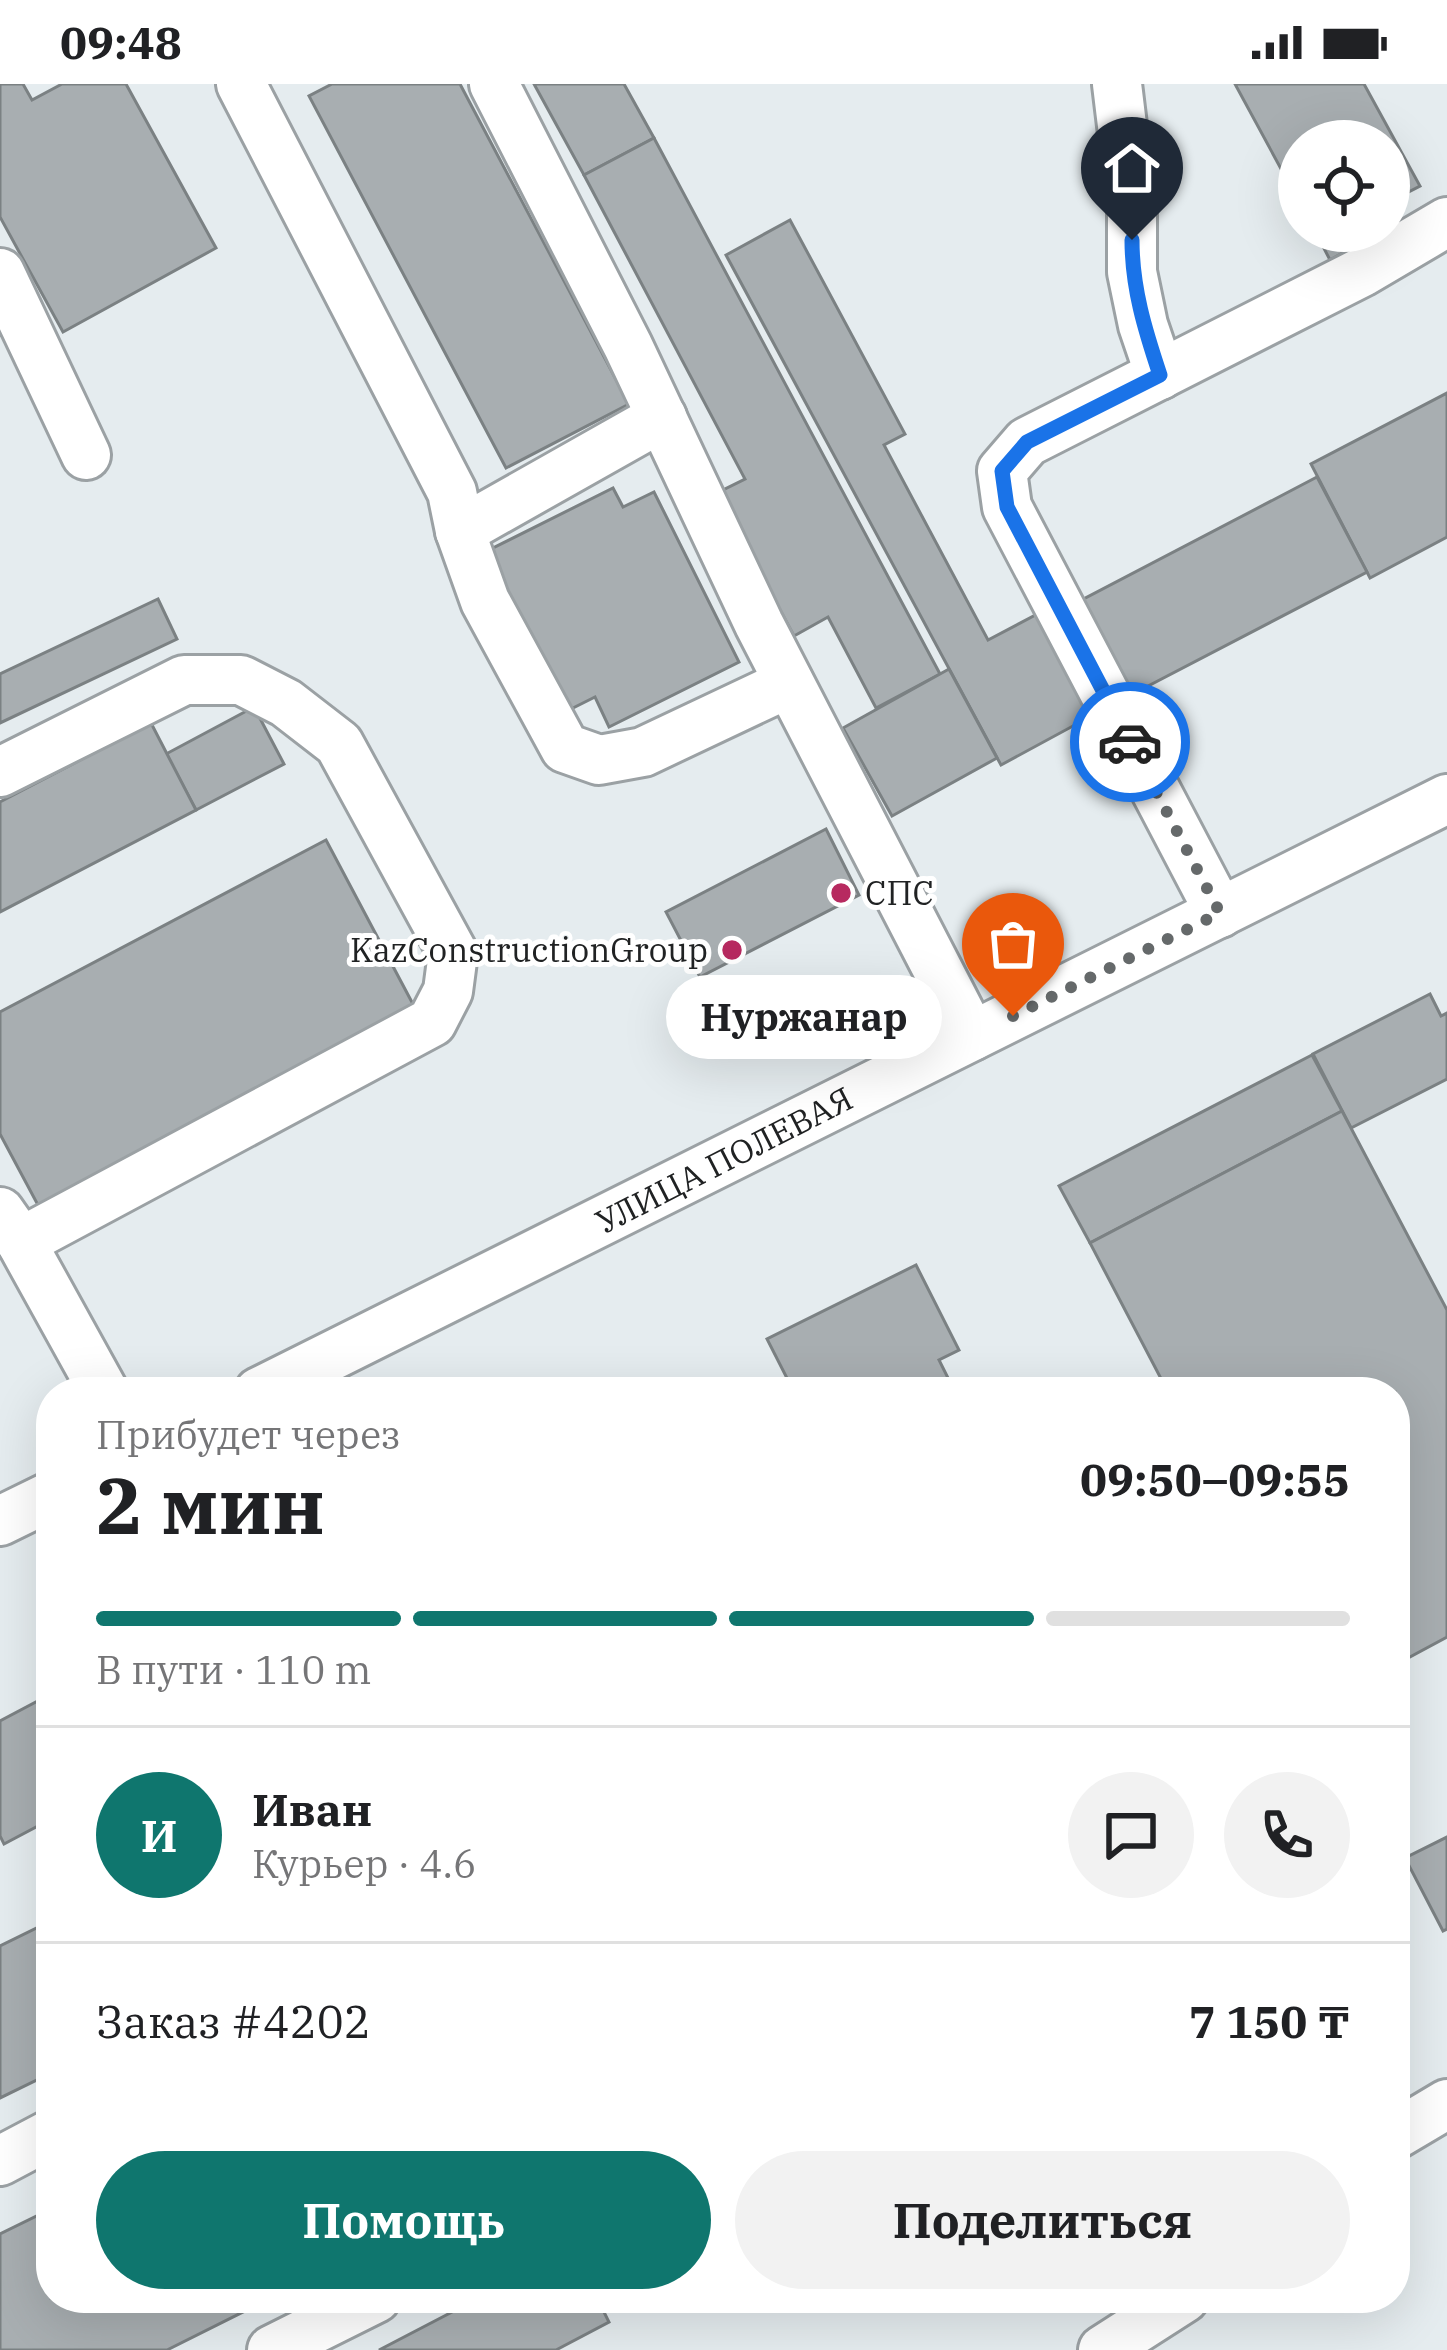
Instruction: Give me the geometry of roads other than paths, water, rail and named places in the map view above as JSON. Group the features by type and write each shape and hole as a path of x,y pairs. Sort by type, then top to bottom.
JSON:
{"street":[{"path":"242,84 452,491 460,531 485,601 566,748 599,760 643,752 789,683"},
{"path":"494,84 628,346 759,625 971,1036"},
{"path":"1118,84 1132,208 1132,272 1160,375"},
{"path":"1220,913 1007,507 1002,471 1027,442 1362,272 1447,222"},
{"path":"0,273 86,455"},
{"path":"460,531 662,417"},
{"path":"0,772 184,680 241,680 286,703 339,744 453,953 448,991 432,1022 10,1227 95,1377"},
{"name":"УЛИЦА ПОЛЕВАЯ","path":"289,1377 1447,800"},
{"path":"0,1521 36,1503"},
{"path":"1410,2125 1447,2104"},
{"path":"0,2161 36,2142"},
{"path":"272,2350 346,2313"},
{"path":"1103,2350 1161,2313"}],"place":[{"name":"СПС","path":"841,893"},
{"name":"KazConstructionGroup","path":"732,950"},
{"name":"Нуржанар","path":"1013,1016"}]}
